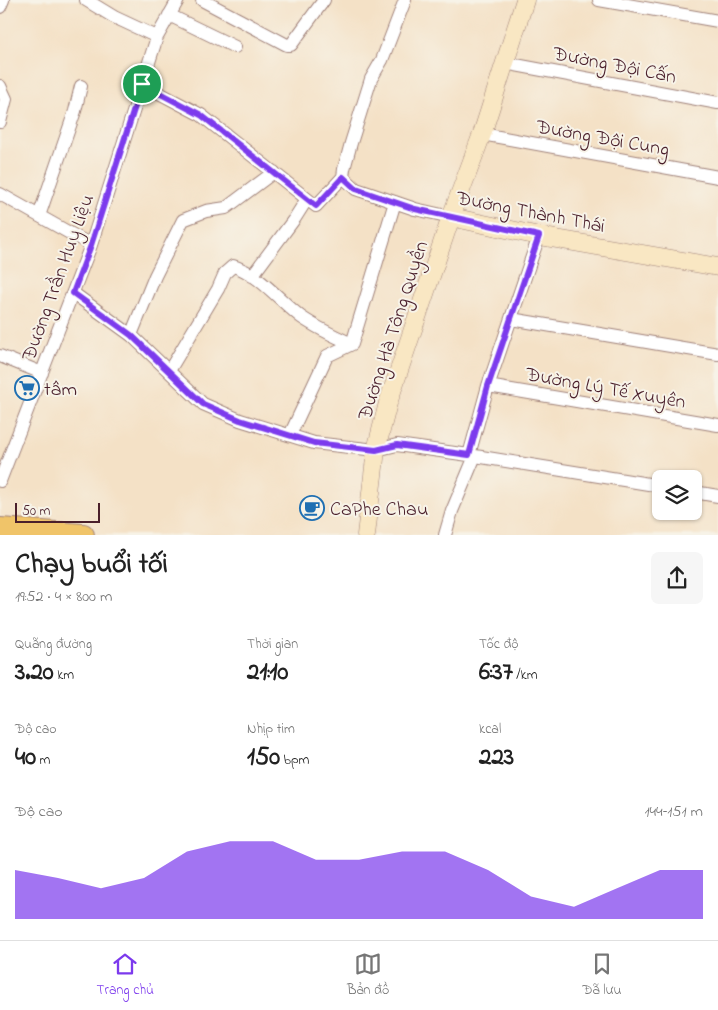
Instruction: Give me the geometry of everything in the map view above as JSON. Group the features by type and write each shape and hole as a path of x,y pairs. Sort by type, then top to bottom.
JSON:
{"highway":[{"path":"0,529 83,535"}],"street":[{"path":"0,7 3,0"},
{"path":"86,0 114,17 157,37"},
{"name":"Đường Trần Huy Liệu","path":"0,481 4,457 42,373 91,245 157,37 178,0"},
{"path":"202,0 288,45 294,43 324,0"},
{"path":"142,84 201,115 316,206 343,177 351,143 371,79 382,60 405,0"},
{"name":"Đường Hà Tông Quyền","path":"366,535 376,450 388,404 451,217 482,134 525,0"},
{"path":"599,0 718,21"},
{"path":"170,15 234,47"},
{"name":"Đường Đội Cấn","path":"505,63 718,103"},
{"path":"0,86 6,99 0,122"},
{"path":"39,216 82,86"},
{"name":"Đường Đội Cung","path":"482,134 718,177"},
{"path":"131,335 155,276 183,220 206,211 226,208 274,172"},
{"name":"Đường Thành Thái","path":"343,177 356,189 415,209 539,236 718,267"},
{"path":"0,194 91,245"},
{"path":"252,276 307,199"},
{"path":"290,435 327,356 352,344 395,202"},
{"path":"445,535 472,455 488,386 539,236"},
{"path":"169,371 218,290 225,273 233,266 263,284 320,330 352,344"},
{"path":"73,293 131,335 203,404 240,420 314,443 376,450 397,445 472,455 652,485"},
{"path":"511,319 718,354"},
{"path":"0,356 42,373"},
{"name":"Đường Lý Tế Xuyên","path":"488,386 718,425"},
{"path":"702,493 718,496"}],"place":[{"name":"tâm","path":"27,388"},
{"name":"CaPhe Chau","path":"312,508"}],"route":[{"path":"142,84 201,115 316,206 343,177 356,189 415,209 539,236 488,386 469,455 397,445 376,450 314,443 240,420 203,404 131,335 73,293 91,245 142,84"}]}
